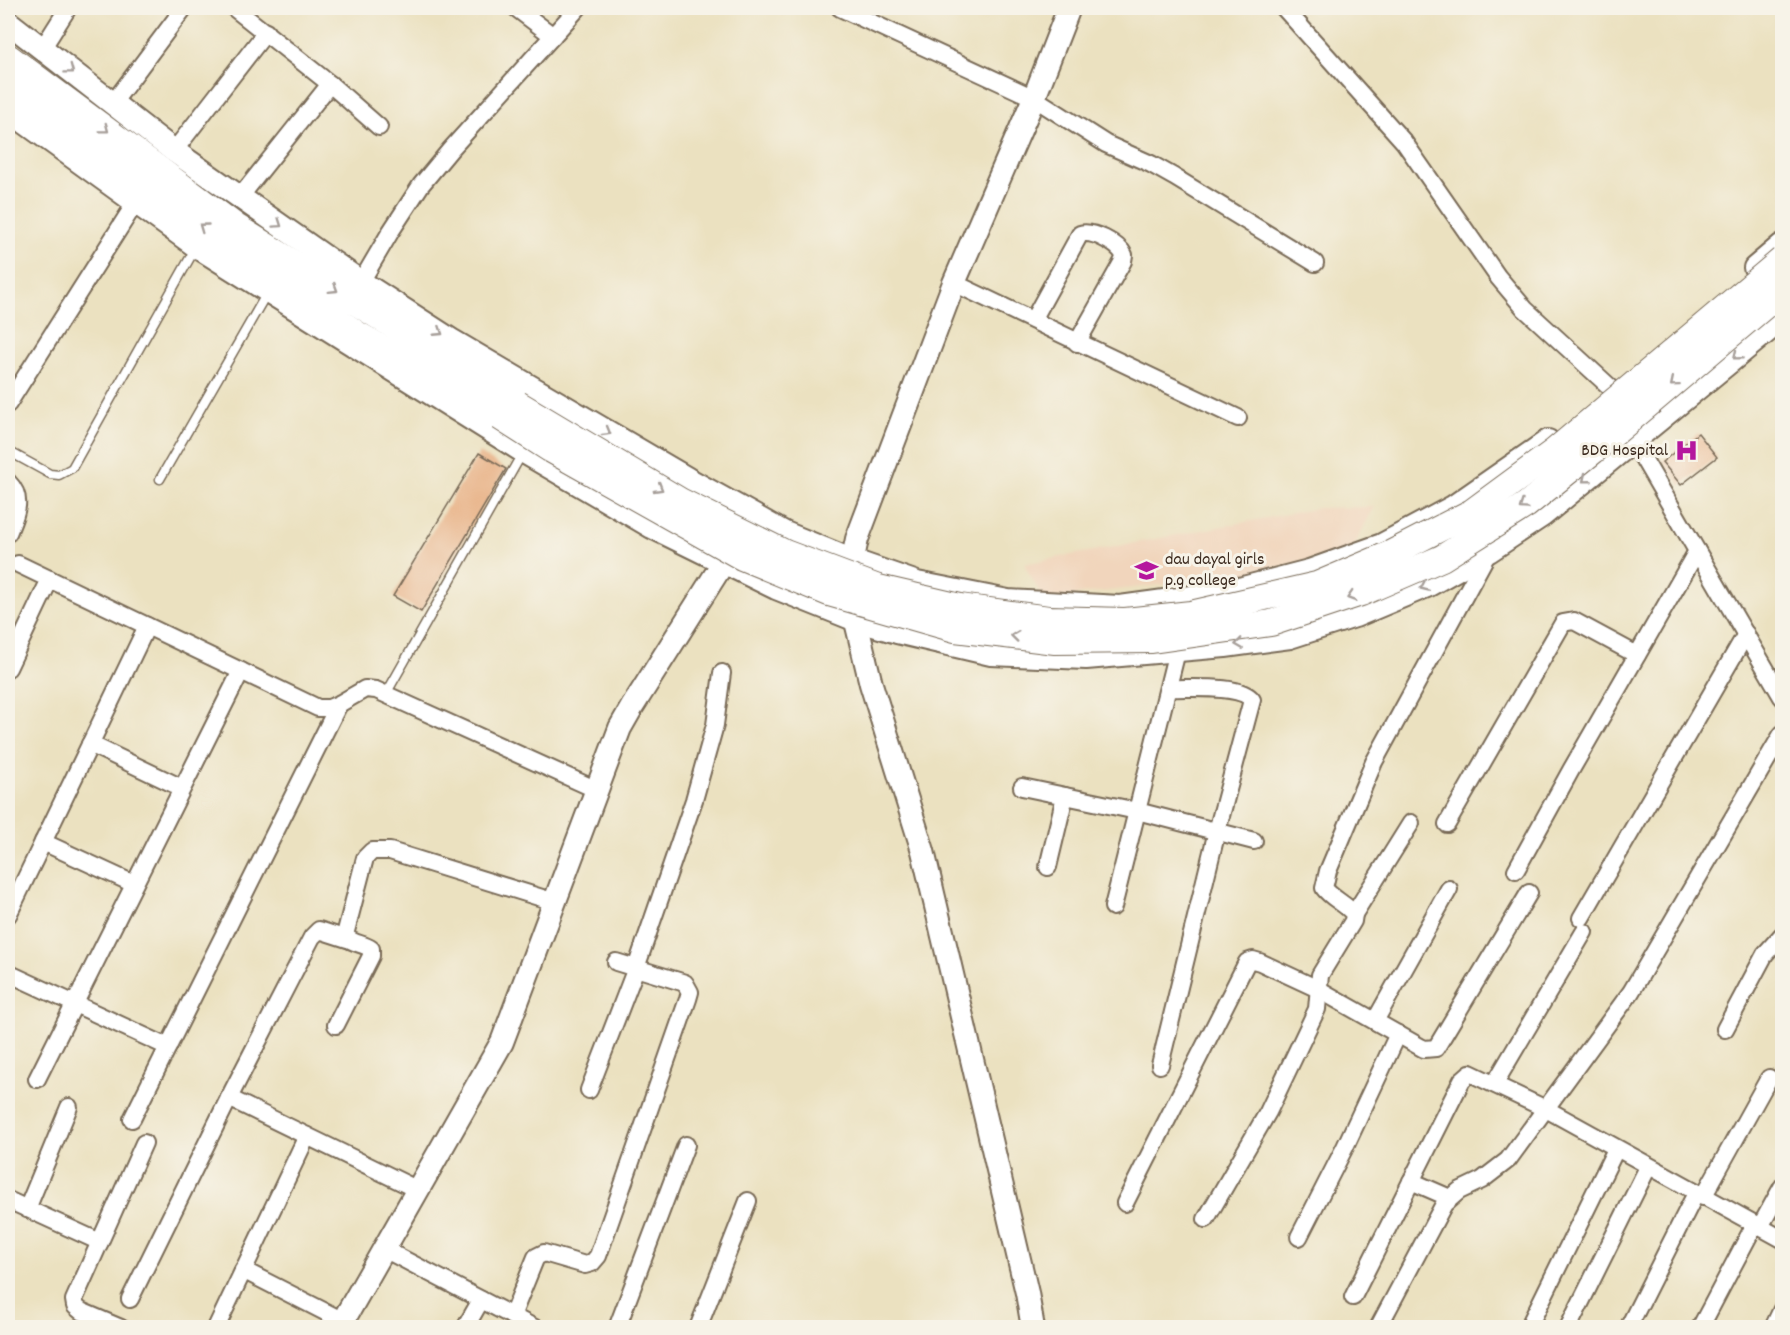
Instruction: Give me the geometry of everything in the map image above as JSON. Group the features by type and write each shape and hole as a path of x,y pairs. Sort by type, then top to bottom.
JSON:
{"main road":[{"path":"1033,1328 1014,1235 923,851 871,684 849,578 856,539 954,283 1034,98 1069,8"},
{"path":"8,22 174,151 360,282 451,340 688,479 786,533 851,560 917,583 1008,601 1120,607 1179,599 1243,588 1309,572 1393,540 1453,507 1545,444 1782,245"},
{"path":"8,57 236,227 509,411 550,449 742,557 829,593 955,628 1055,640 1152,640 1271,623 1361,593 1442,558 1526,505 1782,291"},
{"path":"8,83 227,244 357,334 680,501 785,553 878,588 960,607 1049,619 1125,621 1191,614 1317,585 1390,554 1472,512 1555,451 1782,260"},
{"path":"8,110 196,246 524,452 652,527 777,588 856,620 991,654 1086,658 1177,651 1290,637 1355,616 1429,585 1489,551 1543,515 1782,318"},
{"path":"341,1324 502,1042 612,747 632,707 723,563"}],"street":[{"path":"42,49 68,8"},
{"path":"113,103 184,8"},
{"path":"234,8 330,84 379,127"},
{"path":"516,8 553,36"},
{"path":"360,282 422,184 578,8"},
{"path":"840,8 1034,98 1106,144 1151,164 1315,262"},
{"path":"1284,8 1404,142 1498,277 1525,309 1611,388"},
{"path":"174,151 266,32"},
{"path":"240,197 330,84"},
{"path":"8,404 136,202"},
{"path":"1032,320 1080,234 1090,233 1117,245 1124,255 1123,261 1077,343"},
{"path":"954,283 1238,418"},
{"path":"1633,441 1782,698"},
{"path":"8,483 17,494 18,503 8,533"},
{"path":"1354,914 1329,895 1324,888 1324,879 1374,762 1489,551"},
{"path":"1516,870 1570,770 1697,551"},
{"path":"18,564 318,708 329,708 339,704 365,689 376,690 597,790"},
{"path":"8,668 50,579"},
{"path":"1447,824 1563,623 1574,621 1637,655"},
{"path":"8,915 147,626"},
{"path":"1495,1083 1746,634"},
{"path":"1113,907 1177,651"},
{"path":"37,1079 241,671"},
{"path":"589,1090 636,968 694,800 715,725 722,673"},
{"path":"1160,1065 1217,831 1252,700 1238,690 1169,688"},
{"path":"132,1119 339,704"},
{"path":"1378,1328 1444,1204 1459,1191 1482,1180 1508,1160 1632,992 1782,734"},
{"path":"90,744 182,788"},
{"path":"1022,787 1137,811 1254,841"},
{"path":"1048,867 1065,796"},
{"path":"1206,1219 1268,1112 1317,1009 1320,975 1353,921 1354,914 1411,823"},
{"path":"43,842 134,884"},
{"path":"347,939 345,930 365,858 372,851 390,851 555,902"},
{"path":"1375,1021 1449,889"},
{"path":"1125,1203 1247,962 1253,960 1260,962 1318,989 1424,1048 1436,1048 1529,893"},
{"path":"130,1299 229,1098 312,937 319,930 368,946 372,952 336,1025"},
{"path":"1725,1029 1765,954 1782,935"},
{"path":"512,1316 536,1257 544,1253 577,1264 592,1263 598,1256 690,992 685,983 676,979 616,962"},
{"path":"8,973 168,1047"},
{"path":"1299,1237 1345,1147 1398,1034"},
{"path":"1353,1297 1466,1075 1470,1072 1546,1109 1782,1239"},
{"path":"1628,1328 1700,1195 1769,1078"},
{"path":"229,1098 418,1190"},
{"path":"27,1209 69,1107"},
{"path":"216,1328 307,1136"},
{"path":"121,1328 81,1311 75,1306 74,1300 144,1143"},
{"path":"617,1328 687,1145"},
{"path":"1528,1328 1616,1149"},
{"path":"1568,1328 1648,1167"},
{"path":"1411,1181 1450,1198"},
{"path":"1700,1328 1757,1226 1782,1187"},
{"path":"8,1200 99,1242"},
{"path":"698,1328 748,1201"},
{"path":"384,1249 535,1328"},
{"path":"243,1270 341,1324"},
{"path":"465,1328 481,1300"},
{"path":"1773,1328 1782,1308"}],"lane":[{"path":"8,451 50,474 59,475 72,468 196,246"},
{"path":"160,479 268,290"},
{"path":"386,694 524,452"}],"shaded area":[{"name":"dau dayal girls p.g college","path":"1374,507 1351,552 1238,576 1082,594 1045,602 1024,564 1319,508"}],"building":[{"path":"1698,433 1717,457 1681,485 1662,462"},
{"path":"479,453 506,469 421,612 393,596"}],"place":[{"name":"BDG Hospital","path":"1686,451"},
{"name":"dau dayal girls p.g college","path":"1147,570"}]}
